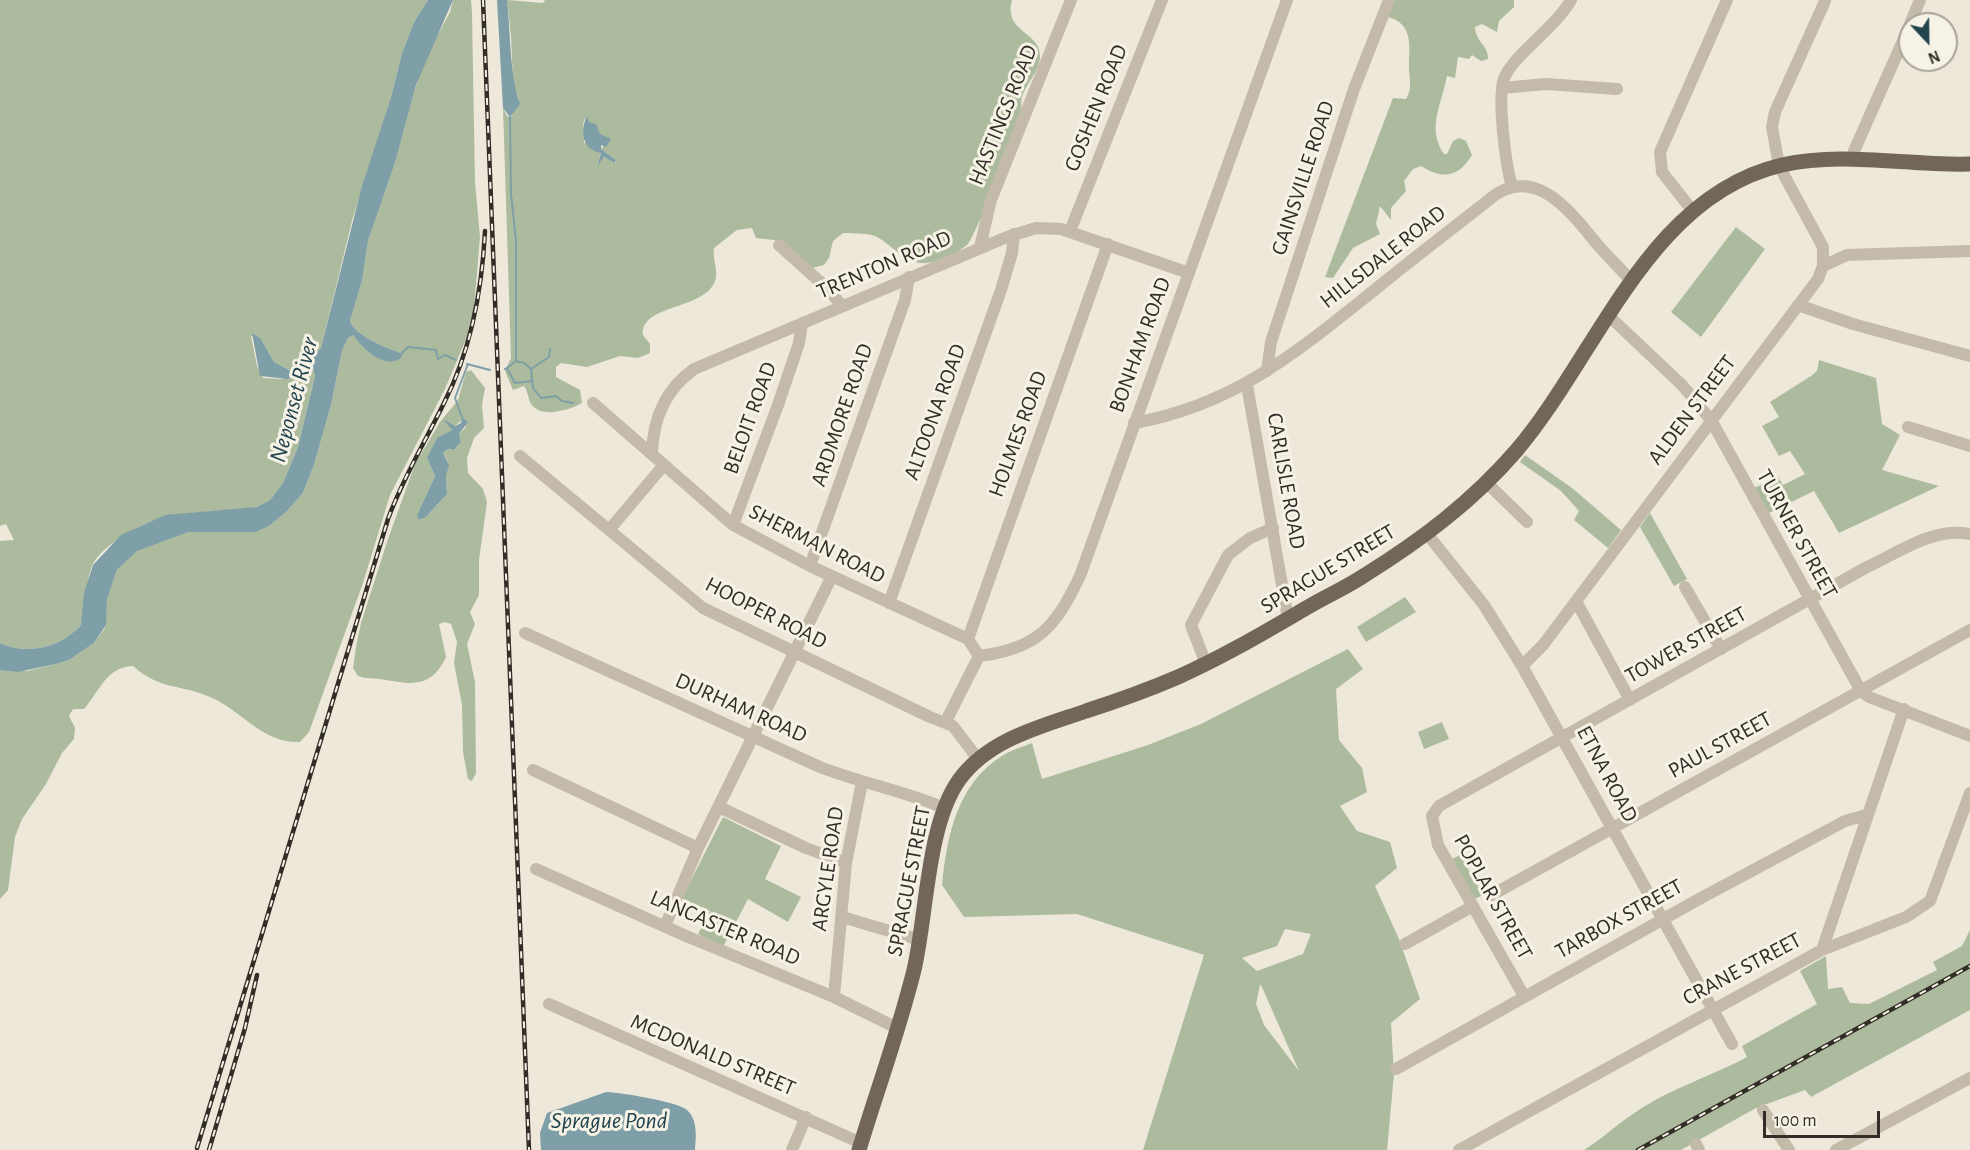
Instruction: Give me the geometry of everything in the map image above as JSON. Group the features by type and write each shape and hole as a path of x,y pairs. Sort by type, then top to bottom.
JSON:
{"main road":[{"name":"SPRAGUE STREET","path":"860,1146 897,1028 920,940 939,820 959,781 978,759 1020,734 1138,693 1206,664 1361,578 1428,535 1487,483 1534,429 1656,248 1692,210 1744,178 1779,166 1811,159 1854,158 1916,164 1970,164"}],"street":[{"name":"HASTINGS ROAD","path":"980,247 991,201 1071,0"},
{"name":"GOSHEN ROAD","path":"1070,231 1162,0"},
{"name":"BONHAM ROAD","path":"979,656 1022,647 1039,635 1061,611 1080,576 1287,0"},
{"name":"GAINSVILLE ROAD","path":"1267,371 1271,342 1354,89 1389,0"},
{"path":"1572,0 1563,13 1504,77 1502,88 1506,158 1512,186 1533,187 1553,196 1632,282"},
{"path":"1692,210 1662,172 1660,152 1727,0"},
{"name":"ALDEN STREET","path":"1522,666 1543,645 1818,279 1823,266 1823,247 1779,166 1772,127 1775,112 1825,1"},
{"path":"1854,158 1854,151 1898,51"},
{"path":"1502,88 1546,84 1617,89"},
{"name":"HILLSDALE ROAD","path":"1134,423 1173,414 1247,385 1310,341 1495,195 1512,186"},
{"name":"TRENTON ROAD","path":"652,453 659,413 671,390 685,375 705,363 1014,234 1046,227 1070,231 1189,273"},
{"name":"ALTOONA ROAD","path":"889,603 998,298 1012,253 1014,234"},
{"name":"HOLMES ROAD","path":"968,639 1108,244"},
{"path":"779,245 828,289 842,306"},
{"path":"1823,247 1836,248 1847,255"},
{"path":"1823,266 1847,255 1970,251"},
{"name":"ARDMORE ROAD","path":"810,566 905,300 909,277"},
{"path":"1798,305 1853,324 1970,356"},
{"name":"TURNER STREET","path":"1610,317 1682,385 1711,420 1861,691"},
{"name":"BELOIT ROAD","path":"733,525 778,405 799,343 802,323"},
{"name":"CARLISLE ROAD","path":"1247,385 1288,619"},
{"name":"SHERMAN ROAD","path":"593,403 733,525 810,566 968,639"},
{"path":"1908,427 1970,446"},
{"name":"HOOPER ROAD","path":"520,456 703,608 930,717 946,721 956,729 978,759"},
{"path":"610,530 663,466"},
{"path":"1487,483 1527,522"},
{"path":"1206,664 1191,625 1228,555 1250,538 1273,528"},
{"name":"TOWER STREET","path":"1432,816 1439,806 1867,567 1933,535 1948,532 1970,534"},
{"name":"ETNA ROAD","path":"1428,535 1484,605 1522,666 1665,919 1732,1044"},
{"path":"665,926 698,848 832,576"},
{"path":"1685,587 1720,649"},
{"path":"1576,601 1630,700"},
{"name":"PAUL STREET","path":"1490,896 1970,630"},
{"name":"DURHAM ROAD","path":"525,633 820,767 862,782 913,795 944,808"},
{"path":"946,721 979,656 968,639"},
{"path":"1861,691 1869,697 1970,736"},
{"name":"CRANE STREET","path":"1459,1150 1712,1008 1822,950 1866,815 1904,709"},
{"path":"533,770 698,848"},
{"name":"ARGYLE ROAD","path":"834,997 846,863 862,782"},
{"path":"1822,950 1906,917 1930,901 1970,793"},
{"path":"719,807 806,849 846,863"},
{"name":"TARBOX STREET","path":"1396,1069 1524,996 1845,821 1866,815"},
{"name":"POPLAR STREET","path":"1432,816 1438,845 1524,996"},
{"name":"LANCASTER ROAD","path":"536,869 834,997 897,1028"},
{"path":"1405,944 1473,906"},
{"path":"842,916 920,940"},
{"name":"MCDONALD STREET","path":"549,1004 806,1117 860,1146"},
{"path":"1836,1150 1970,1078"},
{"path":"1763,1110 1789,1150"},
{"path":"792,1150 806,1117"}],"green space":[{"path":"0,0 428,0 414,22 402,53 391,97 352,221 321,348 310,361 315,376 298,447 283,483 270,500 257,507 185,514 152,521 117,540 99,555 92,566 81,625 73,633 54,644 33,649 11,647 0,643 0,541 14,540 6,524 0,526","holes":["251,336 261,339 274,362 289,370 282,379 263,378 257,366"]},
{"path":"453,0 471,0 472,13 475,182 480,237 474,308 466,339 445,389 390,495 363,583 309,732 300,742 275,738 210,697 161,683 133,666 116,671 104,682 84,709 73,709 69,716 75,728 74,739 62,753 46,784 22,819 15,837 8,890 0,899 0,670 27,671 56,664 69,660 94,643 105,628 107,600 117,570 136,551 189,532 256,532 269,526 303,493 314,465 331,405 342,351 348,338 353,335 364,348 382,360 401,353 380,345 358,332 350,321 362,281 368,241 395,163 414,92 425,59 450,12"},
{"path":"507,0 543,3 545,0 1012,0 1013,19 1017,26 1035,42 1039,48 1040,57 1038,67 1022,96 1021,112 997,180 979,222 968,244 964,247 937,260 920,263 901,255 875,236 843,233 833,241 829,258 824,265 812,268 783,241 756,238 752,228 737,230 714,248 716,277 709,290 687,303 662,312 645,325 643,335 650,344 650,353 638,358 620,356 587,367 561,363 556,367 556,377 580,390 582,403 556,412 548,412 536,409 531,404 524,386 513,390 505,371 511,358 503,108 507,116 511,117 519,100 513,82","holes":["585,118 600,135 609,139 601,149 616,160 616,163 604,157 597,166 601,153 591,149 587,142 584,143"]},
{"path":"1394,0 1514,0 1514,7 1499,21 1497,32 1482,24 1475,27 1477,36 1488,54 1488,59 1481,61 1472,55 1469,59 1458,57 1455,78 1447,76 1437,116 1436,135 1444,154 1447,154 1453,141 1459,138 1466,141 1472,155 1462,168 1450,174 1436,173 1421,166 1413,169 1404,181 1406,191 1391,208 1391,220 1380,206 1376,224 1380,234 1353,248 1333,278 1325,277 1393,98 1406,99 1409,91 1408,37 1402,25 1388,17"},
{"path":"1736,227 1765,249 1701,337 1671,312"},
{"path":"1819,360 1876,378 1882,424 1900,435 1882,470 1939,486 1839,533 1814,491 1769,513 1754,488 1778,477 1783,485 1805,474 1790,451 1779,456 1762,426 1779,417 1770,402 1817,371"},
{"path":"471,370 485,388 482,405 484,428 474,438 467,458 468,473 483,489 487,502 479,560 479,595 470,612 475,624 467,644 475,682 476,773 472,781 468,779 463,752 462,705 454,663 457,642 451,624 445,622 439,624 446,657 430,678 411,683 365,678 358,676 353,668 361,623 415,464 440,422 458,400 466,372","holes":["462,420 466,427 459,434 461,442 454,450 448,449 443,453 448,462 447,494 429,514 420,520 417,515 435,476 427,458 444,435 452,430 448,424 455,426"]},
{"path":"1525,455 1572,488 1621,530 1608,548 1574,520 1579,511 1561,491 1520,462"},
{"path":"1650,513 1687,579 1674,586 1640,527"},
{"path":"1405,597 1416,612 1366,642 1357,627"},
{"path":"1348,649 1363,669 1336,689 1339,740 1362,768 1367,792 1340,806 1357,831 1390,842 1397,868 1375,886 1399,939 1420,999 1391,1023 1394,1074 1387,1150 1143,1150 1204,955 1077,914 964,917 942,885 947,848 957,813 974,781 1002,756 1032,743 1042,779 1148,745 1201,724","holes":["1285,929 1311,934 1303,954 1257,971 1242,958 1277,946","1261,985 1299,1071 1264,1025 1256,1004"]},
{"path":"1442,722 1449,739 1424,749 1418,732"},
{"path":"723,817 781,846 765,879 801,897 788,922 748,899 723,947 698,934 710,911 682,898"},
{"path":"1460,855 1483,895 1475,899 1452,859"},
{"path":"1970,930 1970,1010 1811,1097 1805,1090 1756,1108 1681,1150 1584,1150 1646,1105 1747,1057 1742,1046 1817,1004 1800,971 1826,956 1828,989 1842,987 1850,1003 1869,1004 1937,970 1933,962 1962,946"}],"water":[{"path":"428,0 453,0 416,85 395,163 368,241 362,281 350,321 358,332 380,345 401,353 402,357 395,361 382,360 368,352 353,335 348,338 342,351 331,405 314,465 303,493 269,526 256,532 189,532 137,551 117,570 107,600 106,625 94,643 69,660 56,664 18,672 0,670 0,643 22,649 44,647 64,639 81,625 84,593 93,565 121,535 165,515 257,507 270,500 283,483 298,447 315,376 310,359 321,348 362,186 391,97 402,53 414,22"},
{"path":"497,0 507,0 512,66 520,104 510,117 503,108"},
{"path":"587,116 589,122 596,124 600,134 611,139 606,147 601,145 601,149 616,160 615,163 604,157 597,167 601,153 590,148 583,134"},
{"path":"252,333 261,339 274,362 289,370 291,377 288,379 260,376"},
{"path":"462,417 468,422 459,434 461,442 454,450 448,449 443,453 449,465 446,476 447,494 426,517 419,520 417,515 435,476 427,458 437,438 452,430 443,419 455,426 461,423"},
{"name":"Sprague Pond","path":"606,1092 661,1101 687,1110 695,1124 695,1150 541,1150 540,1133 547,1113"}],"waterway":[{"path":"510,117 511,194 516,241 516,361"},
{"path":"400,355 408,347 436,350 438,359 445,355 456,360"},
{"path":"531,369 549,357 550,349"},
{"path":"507,368 516,361 524,363 531,369 533,388 541,398 556,396 562,401 573,403"},
{"path":"467,364 490,370"},
{"path":"462,417 455,398 468,364"},
{"path":"505,369 507,368 515,383 531,381"}],"railway":[{"path":"483,0 529,1150"},
{"path":"197,1148 388,519 407,475 453,383 468,341 478,298 485,231"},
{"path":"1638,1150 1970,966"},
{"path":"209,1150 245,1028 257,975"}],"water label":[{"name":"Neponset River","path":"294,400"}]}
